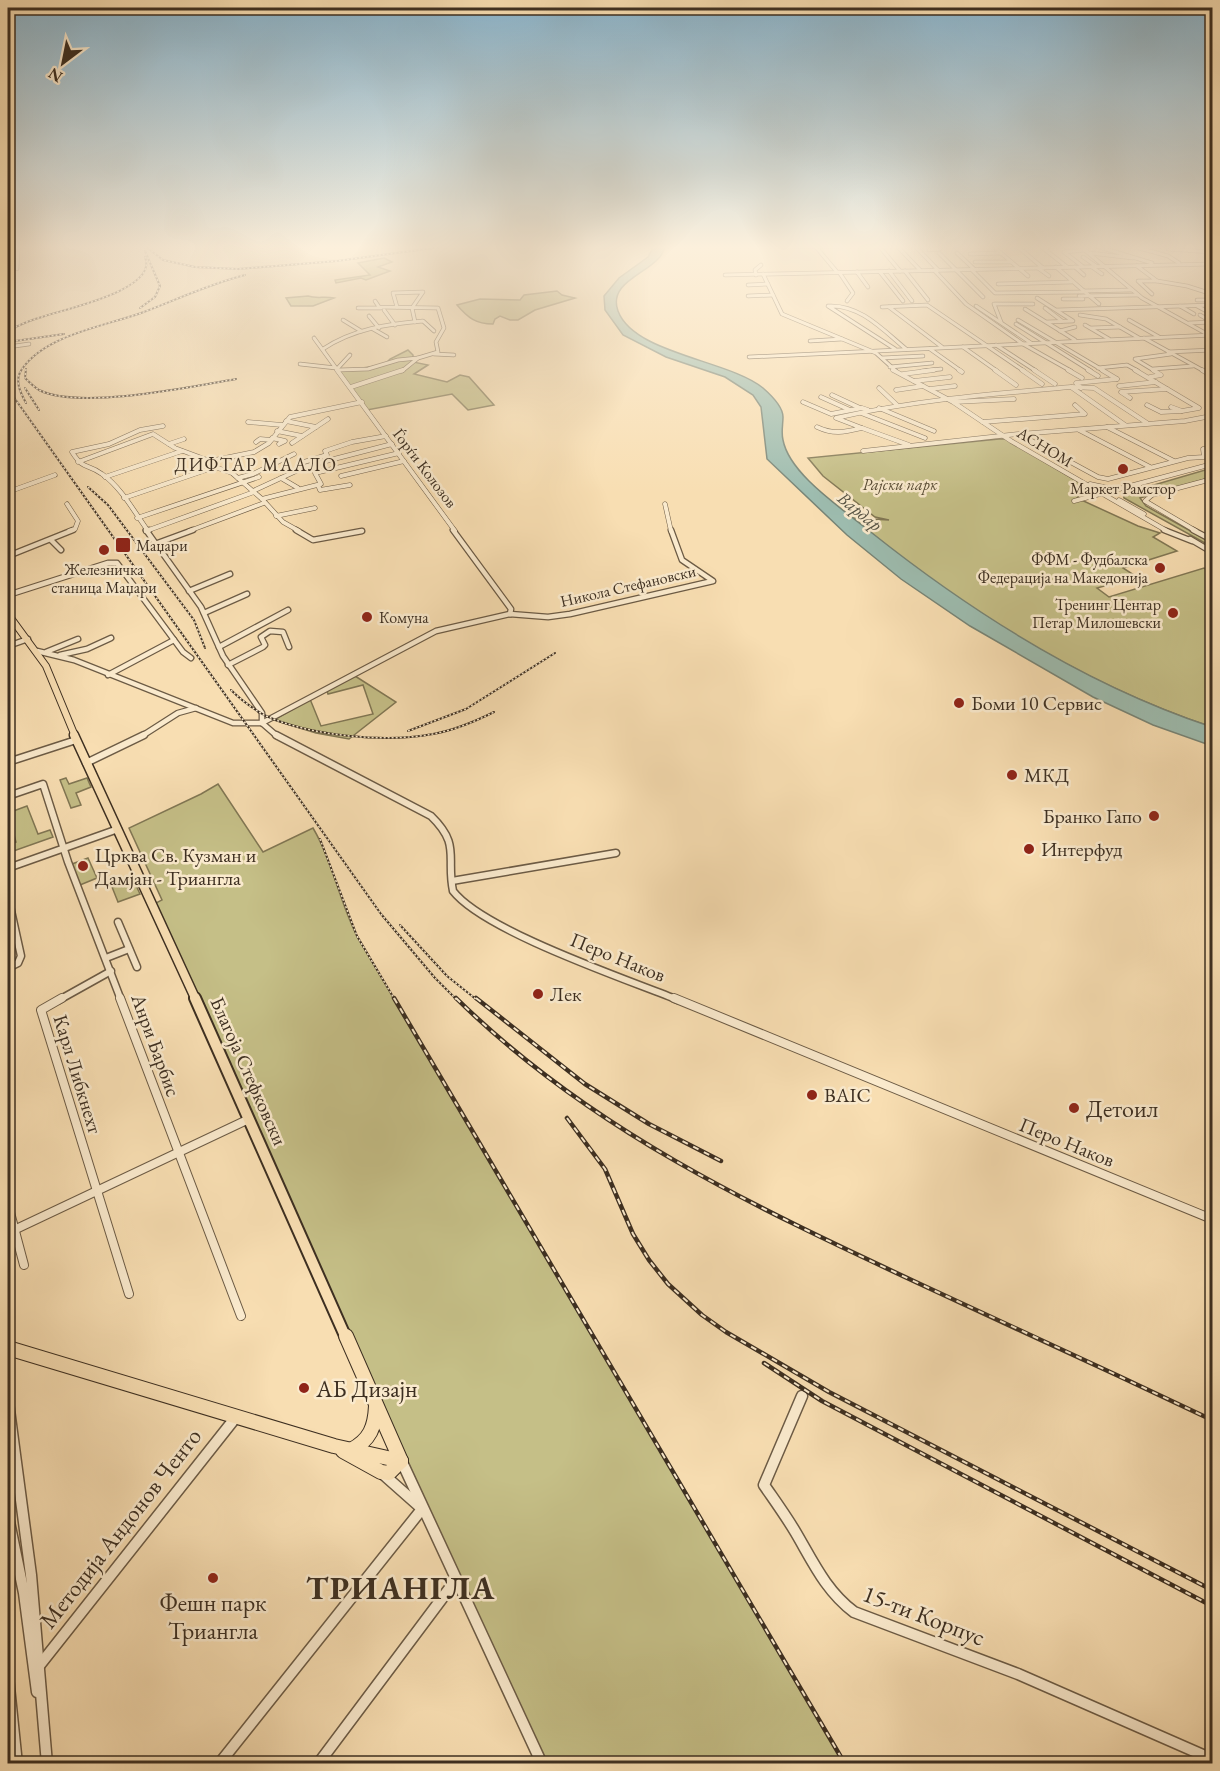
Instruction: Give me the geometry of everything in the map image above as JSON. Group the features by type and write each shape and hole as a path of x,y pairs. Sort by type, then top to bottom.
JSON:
{"main road":[{"name":"Благоја Стефковски","path":"8,615 37,651 52,679 86,763 249,1119 401,1461"},
{"name":"Методија Андонов Ченто","path":"8,1348 334,1446 401,1461"},
{"path":"351,1450 367,1441 374,1431 376,1403"},
{"name":"Методија Андонов Ченто","path":"334,1446 381,1472"},
{"path":"381,1472 389,1473 401,1461"}],"street":[{"path":"357,329 361,331"},
{"path":"323,350 330,344 361,331 373,329 387,338"},
{"path":"300,364 337,369 369,369 398,360 418,358 438,352 435,347 436,339 444,329"},
{"path":"815,329 872,351 889,367 932,363"},
{"path":"863,329 896,350"},
{"path":"881,329 906,349"},
{"path":"918,329 943,348"},
{"path":"961,329 1042,384"},
{"path":"1001,329 1082,378"},
{"path":"1011,329 1032,343"},
{"path":"1026,329 1044,343 1098,376"},
{"path":"1029,329 1117,379 1076,383 1081,388"},
{"path":"1057,329 1076,341"},
{"path":"1060,331 1069,329"},
{"path":"1092,329 1110,339"},
{"path":"1123,329 1207,373"},
{"path":"1144,329 1159,337"},
{"path":"749,357 1211,335"},
{"name":"Ѓорѓи Колозов","path":"314,338 497,587 511,609 510,614"},
{"path":"810,341 845,339"},
{"path":"8,347 29,344"},
{"path":"319,344 330,344"},
{"path":"996,345 1055,384"},
{"path":"963,346 1016,385"},
{"path":"930,348 962,372"},
{"path":"1150,377 1161,375 1135,358 1212,350"},
{"path":"433,354 454,355"},
{"path":"337,369 350,355"},
{"path":"1150,355 1162,364 1160,368"},
{"path":"882,358 923,356"},
{"path":"351,387 406,369 418,358"},
{"path":"1098,368 1127,365 1199,408 1162,412 1147,405"},
{"path":"1151,369 1194,366"},
{"name":"АСНОМ","path":"889,367 953,402 1005,437 1088,485 1212,552"},
{"path":"902,374 941,369"},
{"path":"914,381 951,377"},
{"path":"1119,386 1157,382"},
{"path":"896,390 924,386"},
{"path":"929,389 955,386"},
{"path":"879,388 897,405"},
{"path":"1073,388 1125,425"},
{"path":"803,402 831,414 945,398 1094,388 1148,423"},
{"path":"1130,398 1121,393 1168,388"},
{"path":"831,395 925,438"},
{"path":"821,397 851,410"},
{"path":"953,402 1014,399"},
{"path":"78,462 150,434 182,451 210,461 250,454 271,439 290,417 362,402"},
{"path":"982,422 1085,414 1075,405"},
{"path":"1171,406 1182,411"},
{"path":"879,408 934,431"},
{"path":"861,410 836,418 912,447"},
{"path":"292,443 328,418 310,413"},
{"path":"863,451 1019,434 1185,421 1211,416"},
{"path":"286,421 316,427"},
{"path":"248,422 282,425"},
{"path":"163,426 140,430 109,444 72,452 78,462 85,468 105,477 124,498 204,613 228,665 262,713 262,723"},
{"path":"817,427 831,435 862,428"},
{"path":"1106,427 1174,461"},
{"path":"1078,429 1150,467"},
{"path":"277,431 302,436"},
{"path":"1019,434 1103,479 1174,461 1205,456"},
{"path":"304,462 327,455 325,451 352,442 386,436"},
{"path":"169,444 184,439"},
{"path":"256,442 271,439 285,441 279,444"},
{"path":"146,531 253,491 307,466 392,444"},
{"path":"1212,447 1203,449 1205,456 1212,463"},
{"path":"105,477 182,451"},
{"path":"155,544 298,488 322,483 315,473 399,453"},
{"path":"238,478 253,474 294,454"},
{"path":"1197,457 1212,463"},
{"path":"210,461 215,467 238,478 276,516 313,540 362,531"},
{"path":"341,476 405,461"},
{"path":"1093,498 1212,463"},
{"path":"124,498 215,467"},
{"path":"8,492 55,475"},
{"path":"137,518 259,477"},
{"path":"281,478 298,488"},
{"path":"1212,479 1152,495 1145,501 1150,507 1212,540"},
{"path":"318,485 320,490 350,485"},
{"path":"1093,498 1088,485 1121,490"},
{"path":"1121,490 1120,498 1128,505"},
{"name":"АСНОМ","path":"1104,494 1116,504 1162,529 1192,541"},
{"path":"1093,498 1116,504"},
{"path":"8,555 51,540 77,526 78,521 67,504"},
{"name":"Никола Стефановски","path":"262,723 436,631 510,614 559,616 713,581 707,574 682,560 669,525 665,504"},
{"path":"276,516 315,508"},
{"path":"51,540 61,550"},
{"path":"8,595 108,563 117,563 174,640 191,658"},
{"path":"189,591 230,574"},
{"path":"204,613 247,594"},
{"path":"219,647 288,610"},
{"path":"228,665 263,647 265,645 261,637 270,630 283,632 289,647"},
{"path":"60,655 87,649 111,638"},
{"path":"8,646 28,639"},
{"path":"46,652 78,639"},
{"path":"108,675 174,640"},
{"path":"37,651 60,655 233,723 262,723 278,737 431,816 448,834 452,844 454,852 452,881 616,854"},
{"path":"86,763 138,739 178,713 196,708"},
{"path":"8,762 76,740"},
{"name":"Анри Барбис","path":"8,796 43,784 63,848 241,1316"},
{"path":"8,868 118,829"},
{"name":"Перо Наков","path":"452,881 453,891 463,903 547,946 1212,1219"},
{"path":"8,897 21,956 18,963 9,967"},
{"path":"118,922 136,967"},
{"path":"106,958 129,949"},
{"name":"Карл Либкнехт","path":"111,971 41,1010 129,1294"},
{"path":"14,1230 249,1119"},
{"path":"8,1205 24,1265"},
{"name":"15-ти Корпус","path":"802,1396 764,1485 795,1533 821,1580 836,1600 854,1612 1018,1674 1212,1759"},
{"path":"8,1402 27,1542 47,1764"},
{"name":"Методија Андонов Ченто","path":"39,1666 236,1417"},
{"name":"Благоја Стефковски","path":"401,1461 542,1764"},
{"path":"219,1764 422,1509 381,1472"},
{"path":"8,1517 24,1593 47,1764"},
{"path":"318,1764 455,1581"},
{"path":"8,1677 16,1764"},
{"path":"8,1720 16,1764"}],"green space":[{"path":"408,350 413,355 413,362 428,365 414,374 447,382 460,375 469,377 494,405 468,410 452,394 367,410 339,371 384,365 390,359"},
{"name":"Рајски парк","path":"1006,439 1087,487 1077,498 1138,526 1160,533 1153,537 1177,551 1123,568 1137,577 1097,588 1109,597 1204,568 1212,573 1212,727 1099,681 992,621 916,568 853,518 889,520 875,517 823,476 808,458"},
{"path":"1212,468 1212,477 1140,498 1146,506 1212,543 1212,547 1124,498 1123,494"},
{"path":"355,676 396,702 349,739 316,733 274,720 310,699 321,726 373,714 363,685 328,694 327,691"},
{"path":"66,778 69,784 87,778 91,787 76,793 81,805 71,808 60,780"},
{"path":"218,784 263,852 313,828 326,854 357,936 845,1763 546,1763 152,905 162,900 129,828"},
{"path":"27,806 38,834 50,830 53,837 8,853 8,846 16,842 8,813"},
{"path":"88,858 97,878 80,885 72,864"},
{"path":"133,879 140,894 118,902 112,887"}],"shaded area":[{"name":"Вардар","path":"618,329 631,329 662,347 748,378 763,388 781,409 783,440 793,462 809,481 840,508 951,592 1034,645 1121,691 1212,727 1212,746 1153,725 1093,697 970,626 901,579 847,535 767,459 761,407 753,395 725,377 666,357 623,335"}],"railway":[{"path":"8,331 13,329"},
{"path":"26,403 18,377 32,357 60,340 91,329"},
{"path":"8,342 64,334"},
{"path":"26,369 25,378 39,390 57,396 80,398 136,395 236,379"},
{"path":"25,388 39,410"},
{"path":"8,389 381,914 435,978 457,1000"},
{"path":"88,487 108,505 194,620 205,648"},
{"path":"408,731 466,709 555,653"},
{"path":"231,690 264,715 303,728 347,736 393,738 433,734 464,725 494,712"},
{"path":"320,839 357,936 395,1000"},
{"path":"400,925 447,976 477,1000"},
{"path":"394,998 845,1764"},
{"path":"456,998 507,1045 561,1087 675,1161 735,1194 858,1255 1212,1420"},
{"path":"476,998 585,1084 649,1124 721,1161"},
{"path":"567,1118 605,1169 633,1234 649,1260 668,1284 702,1315 726,1332 829,1392 1212,1590"},
{"path":"764,1363 822,1401 1212,1606"}],"place":[{"name":"Маркет Рамстор","path":"1123,469"},
{"name":"Маџари","path":"123,545"},
{"name":"Железничка станица Маџари","path":"104,550"},
{"name":"ФФМ - Фудбалска Федерација на Македонија","path":"1160,568"},
{"name":"Тренинг Центар Петар Милошевски","path":"1173,613"},
{"name":"Комуна","path":"367,617"},
{"name":"Боми 10 Сервис","path":"959,703"},
{"name":"МКД","path":"1012,775"},
{"name":"Бранко Гапо","path":"1154,816"},
{"name":"Интерфуд","path":"1029,849"},
{"name":"Црква Св. Кузман и Дамјан - Триангла","path":"83,866"},
{"name":"Лек","path":"538,994"},
{"name":"BAIC","path":"812,1095"},
{"name":"Детоил","path":"1074,1108"},
{"name":"АБ Дизајн","path":"304,1388"},
{"name":"Фешн парк Триангла","path":"213,1578"}],"district":[{"name":"ДИФТАР МААЛО","path":"256,464"},
{"name":"ТРИАНГЛА","path":"401,1588"}]}
